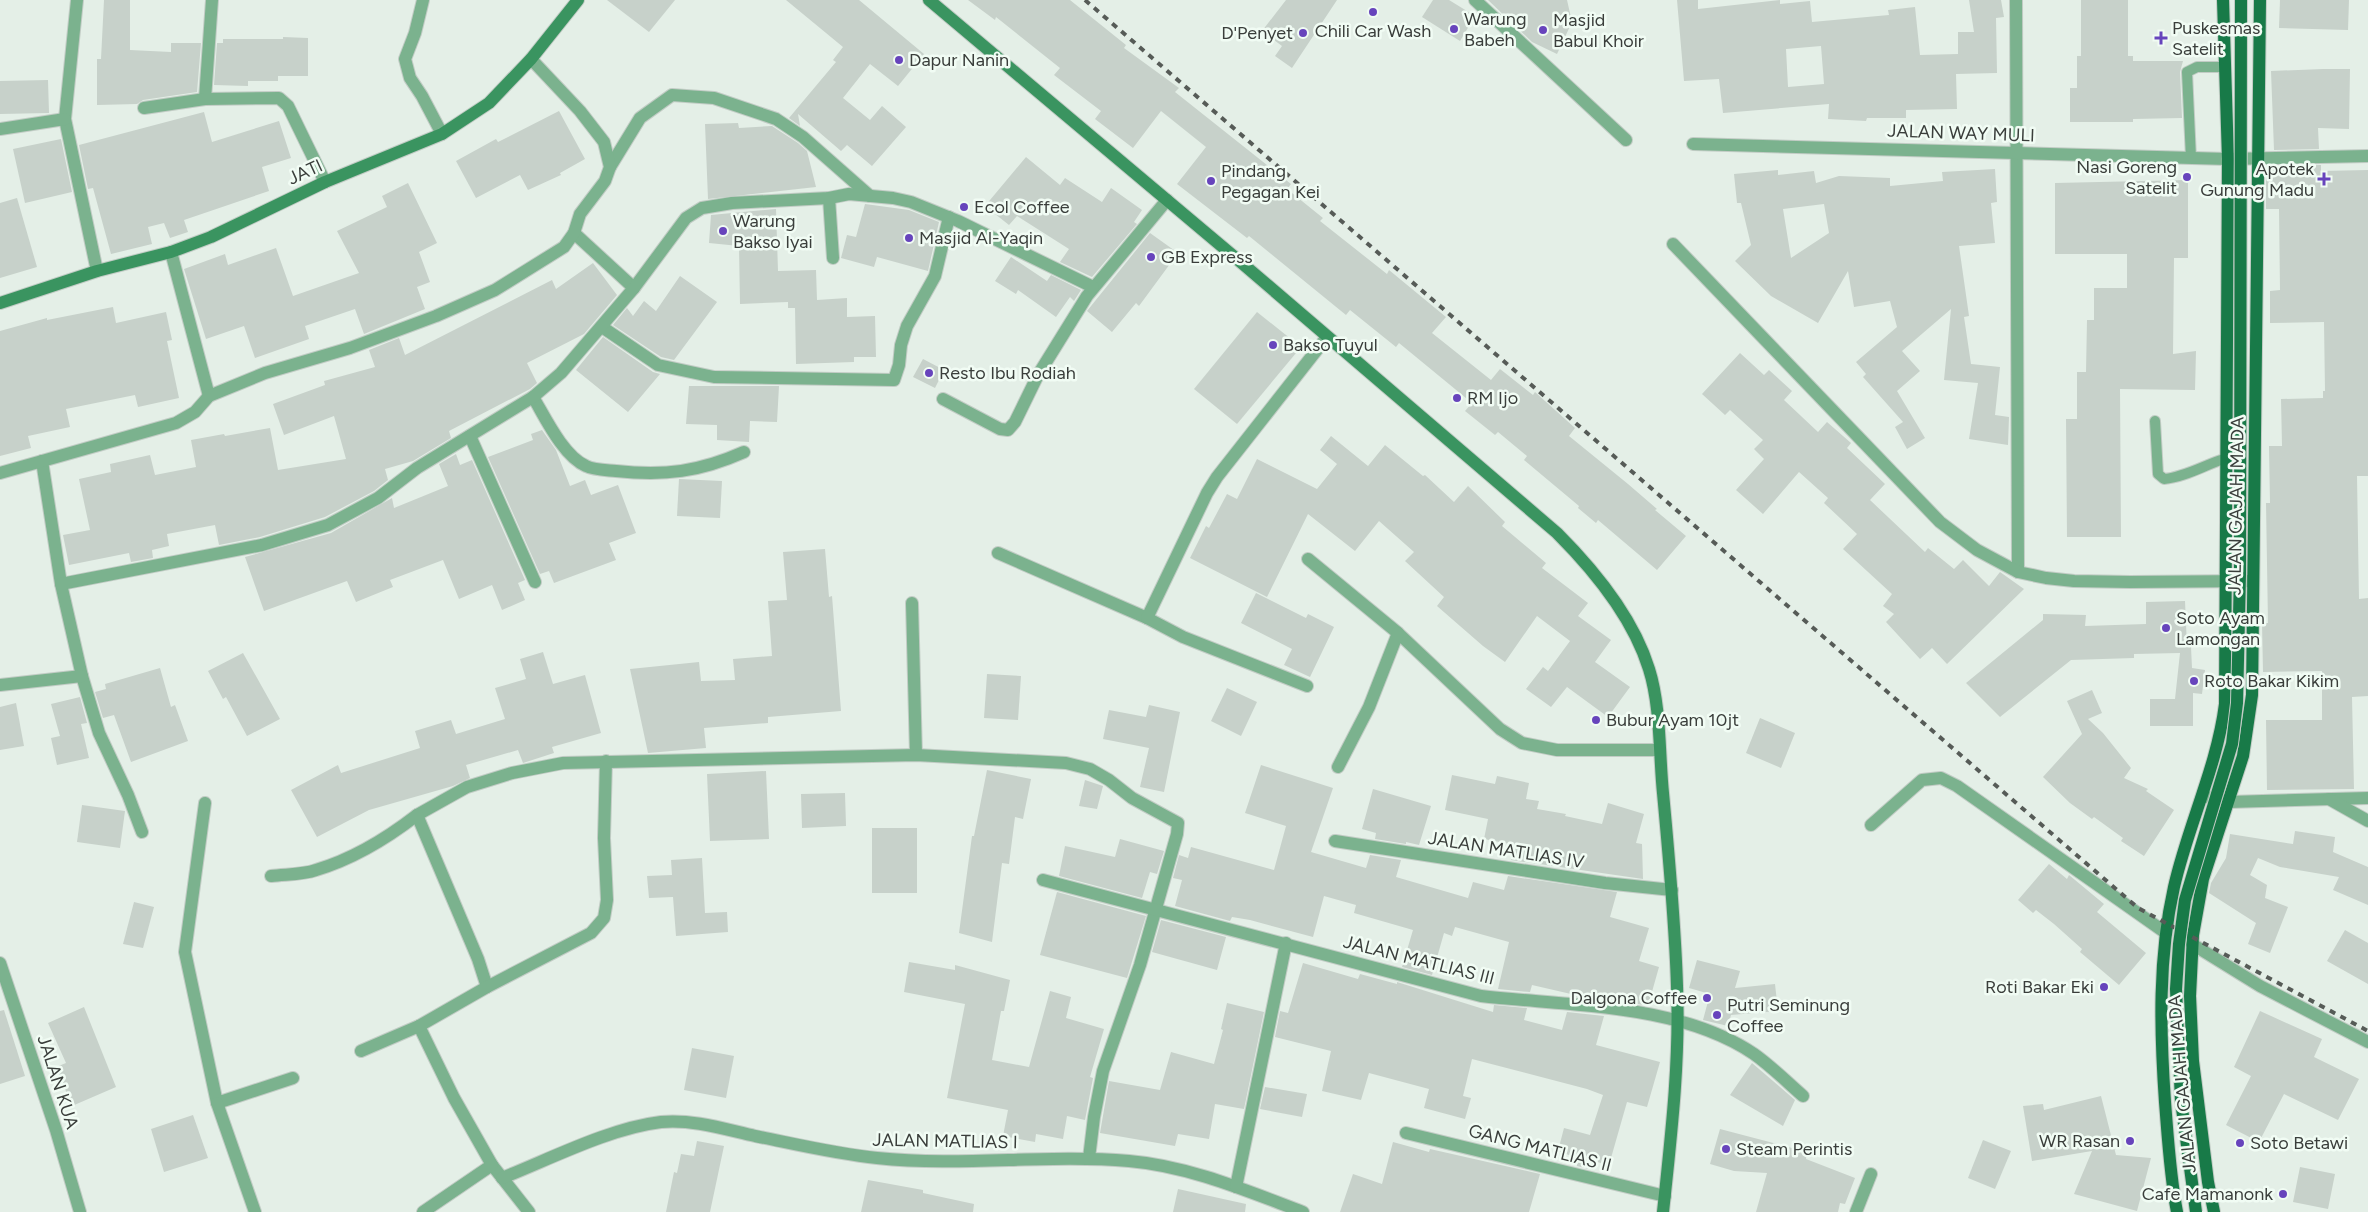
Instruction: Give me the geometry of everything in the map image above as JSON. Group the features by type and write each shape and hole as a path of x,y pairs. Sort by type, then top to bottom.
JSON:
{"main road":[{"name":"JALAN GAJAH MADA","path":"2177,1212 2162,1064 2162,973 2166,933 2175,884 2217,750 2225,704 2228,159 2223,0"},
{"path":"2196,1212 2181,1101 2176,989 2178,944 2185,900 2232,744 2237,702 2240,574 2241,0"},
{"name":"JALAN GAJAH MADA","path":"2214,1212 2208,1182 2193,1061 2190,996 2192,944 2203,879 2243,756 2250,710 2260,0"}],"street":[{"path":"77,0 65,119 97,271"},
{"path":"205,99 212,0"},
{"path":"423,0 415,33 405,59 410,78 442,134"},
{"name":"JATI","path":"0,303 97,271 171,252 211,237 324,182 442,134 489,103 531,59 578,0"},
{"path":"929,0 1556,532 1598,579 1627,622 1649,670 1656,712 1672,890 1678,1020 1673,1111 1663,1212"},
{"path":"1474,0 1626,140"},
{"path":"2016,0 2018,572"},
{"path":"531,59 580,111 604,142 610,167"},
{"path":"0,473 176,423 195,412 209,396 265,373 350,348 436,316 495,290 542,262 564,246 574,233 580,214 605,181 610,167 640,118 672,95 714,98 776,119 803,137 870,196"},
{"path":"144,108 205,99 279,98 288,106 324,182"},
{"path":"0,129 65,119"},
{"name":"JALAN WAY MULI","path":"1693,144 2228,159 2368,156"},
{"path":"60,584 262,545 328,525 378,498 417,468 533,397 561,372 634,288 686,218 702,208 732,203 829,198 849,194 911,202 949,217 1093,287"},
{"path":"829,198 833,258"},
{"path":"943,399 1000,429 1008,430 1015,422 1052,350 1093,287 1167,200"},
{"path":"602,327 658,365 714,377 894,380 900,365 901,345 907,326 935,276 949,217"},
{"path":"574,233 634,288"},
{"path":"1673,244 1940,522 1977,550 2018,572 2074,581 2253,581"},
{"path":"171,252 209,396"},
{"path":"1147,618 1207,493 1217,477 1327,338"},
{"path":"533,397 562,446 586,466 637,473 679,472 695,470 744,452"},
{"path":"470,436 535,582"},
{"path":"42,461 60,584 82,676 99,732 128,795 142,832"},
{"path":"998,553 1147,618 1183,638 1307,686"},
{"path":"1308,559 1398,633 1500,729 1522,743 1557,750 1659,750"},
{"path":"912,603 916,755"},
{"path":"1338,767 1369,707 1398,633"},
{"path":"0,685 82,676"},
{"path":"271,876 315,871 350,857 388,837 416,815 467,787 512,773 563,763 916,755 1066,763 1090,769 1109,780 1132,798 1178,823 1177,834 1157,910 1103,1071 1094,1117 1089,1158"},
{"path":"361,1051 419,1026 487,987 591,933 604,918 607,900 604,838 606,761"},
{"path":"1871,825 1922,780 1941,778 1957,786 2166,933"},
{"path":"2202,796 2229,802 2368,798"},
{"path":"2329,799 2368,821"},
{"path":"205,803 185,952 217,1103 255,1212"},
{"path":"416,815 478,959 487,987"},
{"name":"JALAN MATLIAS IV","path":"1335,841 1605,883 1672,890"},
{"name":"JALAN MATLIAS III","path":"1043,880 1481,996 1527,1001 1563,1002 1678,1020 1752,1053 1803,1096"},
{"path":"1236,1188 1286,944"},
{"path":"2192,944 2268,990 2368,1042"},
{"name":"JALAN KUA","path":"0,963 56,1130 80,1212"},
{"path":"419,1026 454,1098 492,1164 529,1212"},
{"path":"217,1103 292,1078"},
{"name":"JALAN MATLIAS I","path":"502,1178 620,1131 661,1122 698,1123 830,1151 876,1158 921,1161 1089,1158 1132,1161 1160,1166 1236,1188 1303,1212"},
{"name":"GANG MATLIAS II","path":"1406,1133 1665,1196"},
{"path":"423,1212 492,1164"},
{"path":"1856,1212 1871,1174"}],"lane":[{"path":"2191,158 2187,72 2197,67 2225,67"},
{"path":"2155,421 2158,474 2164,479 2175,478 2227,458"}],"building":[{"path":"104,0 130,0 130,50 171,52 171,43 201,43 197,92 143,100 137,104 97,105 97,59 101,59"},
{"path":"607,0 675,0 649,32"},
{"path":"786,0 859,0 924,54 898,86 870,64 843,98 870,120 882,106 906,127 872,166 847,145 841,151 798,114 800,126 789,118 836,62 833,60 843,47"},
{"path":"968,0 1070,0 1126,45 1124,48 1179,88 1175,92 1291,184 1287,189 1323,218 1320,221 1387,274 1389,270 1446,317 1432,333 1491,380 1500,369 1533,395 1535,392 1575,428 1569,436 1628,484 1686,536 1657,570 1598,520 1596,523 1578,508 1579,506 1524,460 1527,456 1498,432 1495,435 1465,411 1472,403 1399,343 1396,347 1350,310 1346,315 1249,236 1247,238 1177,184 1206,147 1161,111 1133,148 1095,119 1101,111 1054,75 1060,68 996,17 995,20"},
{"path":"1286,0 1337,0 1292,68 1275,56 1282,46 1262,31"},
{"name":"Warung Babeh","path":"1433,0 1449,0 1475,16 1460,41 1422,17"},
{"name":"Masjid Babul Khoir","path":"1488,0 1567,0 1572,22 1557,54 1532,42"},
{"path":"1677,0 1698,0 1698,9 1780,0 1780,4 1810,1 1812,22 1889,15 1888,10 1915,7 1920,55 1958,54 1958,32 1974,32 1969,0 2001,0 2004,17 1996,18 1997,73 1956,74 1957,109 1906,110 1906,118 1867,118 1866,121 1828,119 1829,104 1723,113 1719,79 1684,81","holes":["1821,46 1824,84 1788,87 1786,49"]},
{"path":"2081,0 2128,0 2128,56 2133,56 2133,61 2183,61 2180,72 2182,118 2133,119 2133,122 2070,122 2070,88 2077,88 2077,56 2081,56"},
{"path":"2280,0 2349,0 2348,30 2279,28"},
{"path":"283,37 308,38 308,76 278,76 278,81 248,81 248,86 214,85 217,43 223,43 223,39 283,39"},
{"path":"2350,69 2349,129 2318,128 2319,149 2274,150 2271,71"},
{"path":"48,80 49,113 0,114 0,81"},
{"path":"559,111 585,159 560,173 561,175 528,190 520,175 476,198 456,161 496,139 498,142"},
{"path":"204,112 212,142 279,121 291,158 262,167 269,191 184,220 188,232 170,238 164,223 148,227 152,244 111,254 93,188 88,189 79,145"},
{"path":"738,123 739,128 772,126 798,143 807,151 816,187 708,199 705,124"},
{"path":"61,139 72,192 25,203 13,149"},
{"path":"1026,157 1060,185 1065,178 1102,202 1111,188 1142,210 1134,222 1137,224 1092,277 1060,262 1069,249 1017,216 1009,225 985,206"},
{"path":"2321,165 2321,171 2368,170 2368,476 2357,476 2359,599 2368,598 2368,696 2352,697 2354,789 2267,790 2266,720 2322,720 2322,671 2263,672 2262,623 2268,623 2266,503 2270,503 2269,446 2282,446 2281,399 2323,398 2323,391 2325,391 2324,322 2270,323 2270,291 2280,290 2279,209 2266,209 2266,166"},
{"path":"1995,169 1997,202 1991,203 1995,243 1959,246 1969,316 1964,317 1971,364 2000,367 1995,415 2009,417 2008,445 1969,439 1978,383 1944,380 1951,309 1902,351 1920,371 1897,391 1925,438 1907,449 1895,427 1903,422 1863,377 1866,374 1856,362 1897,327 1890,301 1854,307 1848,271 1818,323 1771,296 1735,261 1751,245 1741,203 1737,203 1734,174 1778,170 1778,175 1814,171 1816,183 1839,176 1890,178 1890,186 1943,181 1942,172","holes":["1824,204 1829,233 1791,258 1783,209"]},
{"path":"2188,180 2188,258 2174,258 2173,354 2196,351 2195,390 2120,389 2121,537 2067,537 2066,419 2077,419 2077,372 2086,372 2087,320 2094,320 2094,288 2127,288 2127,254 2055,254 2055,183"},
{"path":"408,183 437,243 419,252 430,282 417,287 425,309 364,334 355,309 305,326 309,339 255,358 244,326 206,339 184,269 225,254 228,265 276,248 293,296 359,273 337,231 387,207 382,196"},
{"path":"17,198 37,267 0,278 0,203"},
{"path":"865,204 909,210 939,222 928,271 877,257 874,267 841,258 847,235 856,237"},
{"path":"776,209 778,271 816,270 817,300 847,298 847,317 875,316 876,357 854,357 854,362 796,364 795,308 788,308 788,302 740,304 739,246 709,243 711,215"},
{"path":"1150,233 1178,253 1139,306 1136,303 1112,332 1087,311"},
{"path":"1011,257 1047,281 1051,275 1081,290 1074,301 1070,297 1056,317 1018,290 1016,294 995,281"},
{"path":"593,263 617,295 584,334 527,363 537,383 530,389 449,431 451,438 413,461 385,469 388,480 374,491 325,517 260,537 219,545 215,525 167,534 169,546 152,550 153,558 131,562 129,553 69,565 63,535 90,530 79,479 111,472 110,464 150,455 155,475 196,467 191,440 270,428 278,470 346,459 334,416 284,435 273,404 325,385 324,381 375,367 369,350 399,338 405,355 552,280 556,289"},
{"path":"680,276 717,302 674,360 661,357 613,325 627,308 633,316 644,301 656,311"},
{"path":"113,307 116,323 166,312 172,340 167,341 179,398 138,407 135,395 66,409 70,427 28,436 31,448 0,456 0,331 47,318 47,320"},
{"path":"1257,312 1301,347 1237,424 1194,389"},
{"path":"603,337 653,372 660,374 628,412 576,370"},
{"path":"1740,353 1764,375 1769,370 1792,391 1784,400 1818,432 1827,422 1851,443 1847,448 1885,484 1870,500 1925,552 1928,548 1954,569 1963,560 1989,586 2000,572 2024,589 1947,664 1932,648 1920,659 1886,622 1894,614 1883,606 1892,594 1843,549 1857,534 1824,503 1828,498 1799,472 1763,514 1736,490 1764,459 1754,449 1763,440 1730,410 1725,415 1702,394"},
{"name":"Resto Ibu Rodiah","path":"923,359 944,370 935,388 913,377"},
{"path":"689,386 779,386 777,422 750,421 749,442 717,440 717,425 686,424"},
{"path":"542,430 556,450 570,486 585,480 591,495 618,485 636,533 609,543 616,560 554,583 549,571 540,574 488,457 533,440 531,434"},
{"path":"1331,436 1368,466 1385,445 1423,476 1425,475 1454,502 1468,486 1505,522 1502,526 1546,563 1542,568 1588,603 1578,616 1611,640 1595,662 1630,687 1608,717 1567,687 1551,707 1526,689 1543,667 1548,671 1570,641 1537,616 1505,662 1483,646 1437,606 1444,597 1405,561 1414,552 1379,521 1355,551 1308,514 1267,597 1190,558 1206,526 1209,528 1227,494 1237,499 1257,459 1317,489 1337,464 1320,450"},
{"path":"456,454 460,465 472,460 525,580 518,583 525,600 502,610 492,585 459,599 443,560 390,580 393,587 356,602 347,581 264,611 245,557 331,533 392,498 394,508 448,486 439,464"},
{"path":"679,479 722,481 720,518 677,516"},
{"path":"825,549 829,597 832,596 841,711 768,717 768,723 704,728 706,748 648,753 630,669 699,662 701,681 735,680 733,659 772,656 768,601 787,600 783,552"},
{"path":"1256,593 1306,618 1308,614 1334,627 1310,677 1284,665 1292,649 1241,623"},
{"path":"2185,601 2187,647 2191,647 2192,668 2205,670 2202,694 2193,693 2193,726 2150,726 2150,699 2175,699 2180,653 2134,654 2134,658 2071,660 2000,717 1966,683 2043,620 2043,614 2086,615 2085,626 2146,624 2146,602"},
{"path":"543,652 553,684 585,675 601,733 552,747 554,753 523,763 518,750 466,765 470,778 453,786 369,810 317,837 291,790 338,765 341,773 420,748 415,731 451,720 456,734 505,719 495,688 526,679 520,659"},
{"path":"243,653 280,719 247,736 226,697 223,699 208,671"},
{"path":"160,668 171,707 175,705 188,741 131,762 114,715 103,718 95,692 106,689 105,684"},
{"path":"987,674 1021,676 1018,720 984,718"},
{"path":"1227,688 1257,702 1241,736 1211,721"},
{"path":"2092,690 2102,713 2088,719 2103,733 2131,768 2124,778 2148,789 2146,791 2174,810 2144,856 2121,841 2123,838 2094,817 2092,819 2070,803 2043,777 2082,734 2067,701"},
{"path":"80,697 87,723 81,724 89,758 57,765 51,738 60,736 51,704"},
{"path":"16,703 24,746 0,750 0,707"},
{"path":"1149,705 1180,712 1164,792 1140,787 1149,748 1103,739 1109,710 1146,717"},
{"path":"1760,718 1795,733 1781,768 1746,753"},
{"path":"1261,765 1333,788 1311,852 1366,868 1370,855 1401,860 1396,877 1468,898 1473,882 1504,890 1508,876 1617,892 1610,917 1649,928 1639,961 1659,967 1648,1006 1609,998 1608,1000 1571,996 1571,994 1532,985 1530,992 1498,989 1509,942 1455,927 1452,936 1444,933 1432,975 1402,967 1413,930 1354,913 1356,905 1324,896 1313,937 1250,920 1232,917 1230,921 1175,906 1182,880 1173,878 1179,855 1188,858 1191,847 1274,870 1286,826 1245,813"},
{"path":"987,770 1031,779 1023,819 1015,817 1009,864 1002,863 992,942 959,933 972,836 974,836"},
{"path":"766,771 769,839 710,841 707,774"},
{"path":"1452,775 1495,784 1497,776 1529,783 1526,799 1539,801 1537,809 1566,814 1565,816 1602,824 1608,803 1644,814 1636,843 1642,844 1643,879 1511,860 1515,845 1484,839 1488,819 1445,810"},
{"path":"1085,780 1103,786 1097,809 1079,806"},
{"path":"1373,789 1431,806 1419,845 1375,839 1376,833 1362,829"},
{"path":"845,793 846,826 802,828 801,794"},
{"path":"82,805 125,811 120,848 77,842"},
{"path":"872,828 917,828 917,893 872,893"},
{"path":"2295,831 2335,837 2333,852 2368,867 2368,905 2333,890 2339,877 2280,867 2258,858 2250,875 2267,885 2265,898 2288,907 2270,953 2248,944 2256,923 2209,893 2211,883 2226,858 2230,834 2293,844"},
{"path":"1120,839 1164,851 1157,874 1150,872 1142,898 1059,876 1065,846 1115,857"},
{"path":"702,858 705,913 727,912 728,932 676,936 673,897 649,898 647,876 672,875 671,860"},
{"path":"2049,864 2067,879 2069,875 2104,904 2097,912 2146,953 2119,985 2080,952 2082,949 2054,924 2036,910 2033,913 2018,900"},
{"path":"1057,892 1146,916 1127,978 1040,955"},
{"path":"134,902 154,907 143,948 123,944"},
{"path":"1161,920 1226,937 1217,970 1152,952"},
{"path":"2345,930 2368,943 2368,984 2327,961"},
{"path":"1697,960 1740,971 1735,988 1775,984 1778,1011 1731,1015 1728,1026 1703,1020 1710,994 1689,988"},
{"path":"909,962 955,970 955,965 1010,980 1004,1011 1001,1011 992,1060 1029,1067 1050,991 1071,997 1066,1018 1104,1029 1090,1077 1093,1078 1085,1120 1067,1116 1063,1139 1036,1134 1035,1142 1003,1136 1008,1110 947,1098 965,1004 904,992"},
{"path":"1303,963 1358,979 1360,974 1397,984 1397,982 1493,1012 1494,1005 1527,1008 1524,1020 1562,1030 1567,1012 1604,1016 1596,1045 1660,1062 1647,1107 1627,1102 1609,1165 1597,1162 1593,1170 1577,1166 1577,1158 1558,1151 1564,1128 1590,1135 1603,1095 1587,1089 1472,1059 1463,1096 1471,1098 1465,1119 1424,1108 1429,1089 1369,1073 1361,1100 1322,1091 1331,1051 1275,1037 1280,1011 1288,1013"},
{"path":"1227,1003 1264,1012 1244,1109 1215,1104 1209,1139 1178,1134 1175,1146 1100,1133 1109,1081 1160,1090 1171,1052 1214,1064 1223,1030 1221,1029"},
{"path":"84,1007 116,1087 72,1106 56,1067 66,1063 48,1023"},
{"path":"4,1010 25,1076 0,1084 0,1011"},
{"path":"2260,1011 2322,1039 2314,1057 2359,1079 2338,1120 2284,1094 2259,1142 2226,1125 2251,1076 2234,1067"},
{"path":"692,1048 734,1056 726,1098 684,1090"},
{"path":"1752,1063 1795,1100 1783,1126 1730,1095"},
{"path":"1265,1087 1307,1094 1302,1117 1260,1109"},
{"path":"2101,1096 2116,1155 2151,1158 2137,1211 2074,1194 2092,1151 2032,1161 2023,1106 2043,1104 2044,1110"},
{"path":"193,1115 208,1158 164,1172 151,1129"},
{"path":"1720,1129 1807,1152 1806,1159 1855,1178 1845,1204 1840,1203 1838,1212 1756,1212 1767,1173 1734,1171 1710,1164"},
{"path":"1983,1140 2011,1151 1995,1189 1968,1178"},
{"path":"697,1141 724,1146 710,1212 666,1212 674,1172 677,1173 681,1154 694,1156"},
{"path":"1393,1142 1429,1152 1430,1149 1540,1174 1529,1212 1340,1212 1353,1174 1382,1184"},
{"path":"2300,1167 2335,1174 2328,1209 2293,1202"},
{"path":"868,1180 923,1190 923,1193 974,1204 973,1212 861,1212"},
{"path":"1178,1189 1246,1204 1245,1212 1173,1212"}],"railway":[{"path":"1085,0 2138,908 2368,1031"}],"place":[{"name":"Chili Car Wash","path":"1373,12"},
{"name":"Warung Babeh","path":"1454,29"},
{"name":"Masjid Babul Khoir","path":"1543,30"},
{"name":"D'Penyet","path":"1303,33"},
{"name":"Puskesmas Satelit","path":"2161,38"},
{"name":"Dapur Nanin","path":"899,60"},
{"name":"Nasi Goreng Satelit","path":"2187,177"},
{"name":"Apotek Gunung Madu","path":"2324,179"},
{"name":"Pindang Pegagan Kei","path":"1211,181"},
{"name":"Ecol Coffee","path":"964,207"},
{"name":"Warung Bakso Iyai","path":"723,231"},
{"name":"Masjid Al-Yaqin","path":"909,238"},
{"name":"GB Express","path":"1151,257"},
{"name":"Bakso Tuyul","path":"1273,345"},
{"name":"Resto Ibu Rodiah","path":"929,373"},
{"name":"RM Ijo","path":"1457,398"},
{"name":"Soto Ayam Lamongan","path":"2166,628"},
{"name":"Roto Bakar Kikim","path":"2194,681"},
{"name":"Bubur Ayam 10jt","path":"1596,720"},
{"name":"Roti Bakar Eki","path":"2104,987"},
{"name":"Dalgona Coffee","path":"1707,998"},
{"name":"Putri Seminung Coffee","path":"1717,1015"},
{"name":"WR Rasan","path":"2130,1141"},
{"name":"Soto Betawi","path":"2240,1143"},
{"name":"Steam Perintis","path":"1726,1149"},
{"name":"Cafe Mamanonk","path":"2283,1194"}]}
